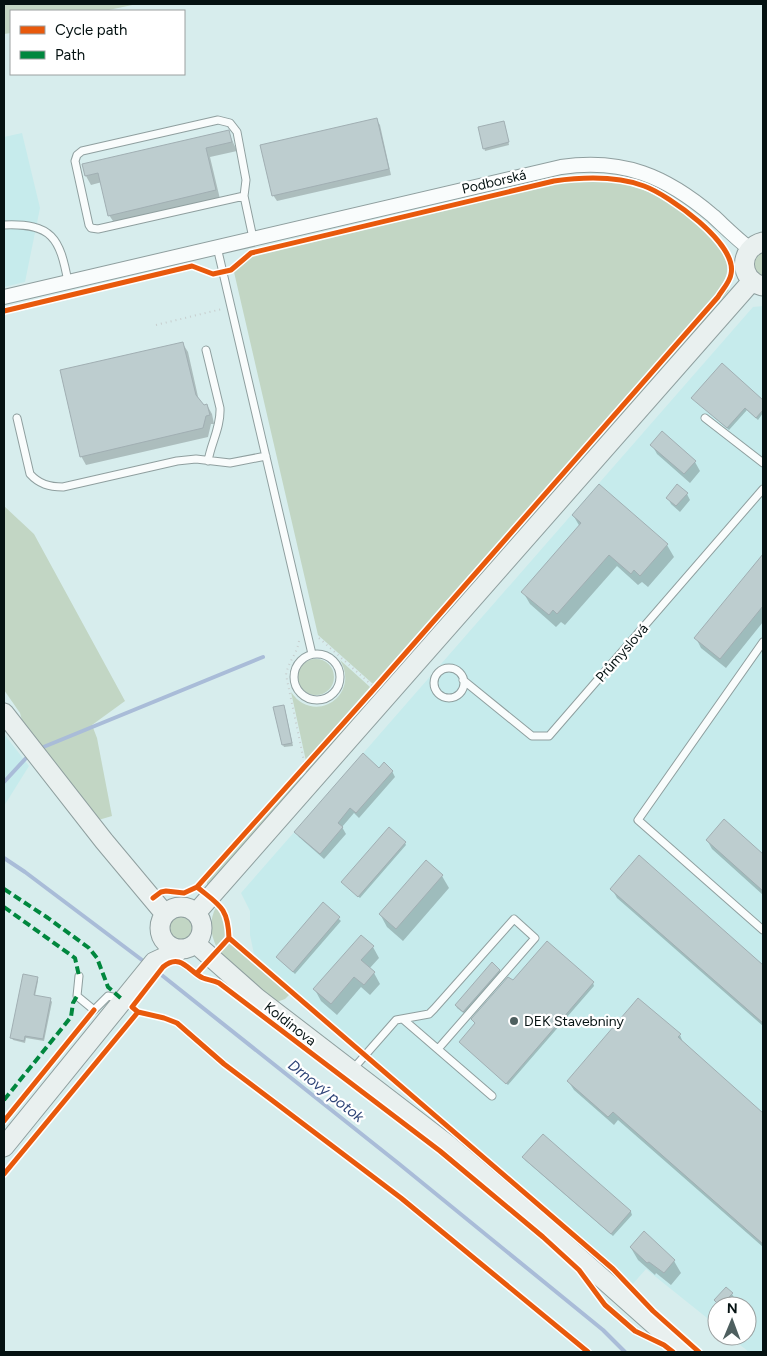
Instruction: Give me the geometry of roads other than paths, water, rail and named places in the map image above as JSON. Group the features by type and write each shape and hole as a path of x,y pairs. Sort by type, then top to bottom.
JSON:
{"main road":[{"path":"196,912 758,284 747,276 744,267 744,259 757,246"},
{"path":"4,714 104,841 166,914"},
{"path":"4,1147 129,994 158,954 161,921 166,914 177,907 196,912 203,925 203,932 188,947"},
{"name":"Koldinova","path":"158,954 169,946 188,947 257,998 454,1150 549,1231 685,1352"}],"street":[{"name":"Podborská","path":"4,297 561,167 581,164 602,164 629,168 655,177 686,195 757,246"}],"lane":[{"path":"244,196 98,229 92,228 89,225 75,161 77,155 82,151 224,120 234,126 237,132 246,180 244,196 253,238"},
{"path":"4,225 28,225 40,228 50,234 59,246 68,282"},
{"path":"217,247 312,654"},
{"path":"206,350 221,416 208,462"},
{"path":"17,418 30,474 44,485 54,487 63,487 177,460 230,463 266,456"},
{"path":"705,418 763,463"},
{"name":"Průmyslová","path":"463,680 532,736 549,736 763,489"},
{"path":"763,642 638,820 763,930"},
{"path":"320,653 335,660 341,675 340,684 336,691 322,700 306,698 295,686 295,669 298,662 312,654 320,653"},
{"path":"449,668 458,672 463,680 462,690 455,697 441,696 434,688 436,674 444,669 449,668"},
{"path":"351,1072 396,1020 428,1014 434,1009 514,919 535,938 438,1049"},
{"path":"79,976 77,996 94,1010 108,996 129,994"},
{"path":"404,1020 492,1096"}],"waterway":[{"path":"41,748 263,657"},
{"path":"4,782 27,757"},
{"name":"Drnový potok","path":"4,858 146,963"},
{"name":"Drnový potok","path":"154,969 398,1163 603,1330 625,1352"}],"place":[{"name":"DEK Stavebniny","path":"514,1021"}]}
